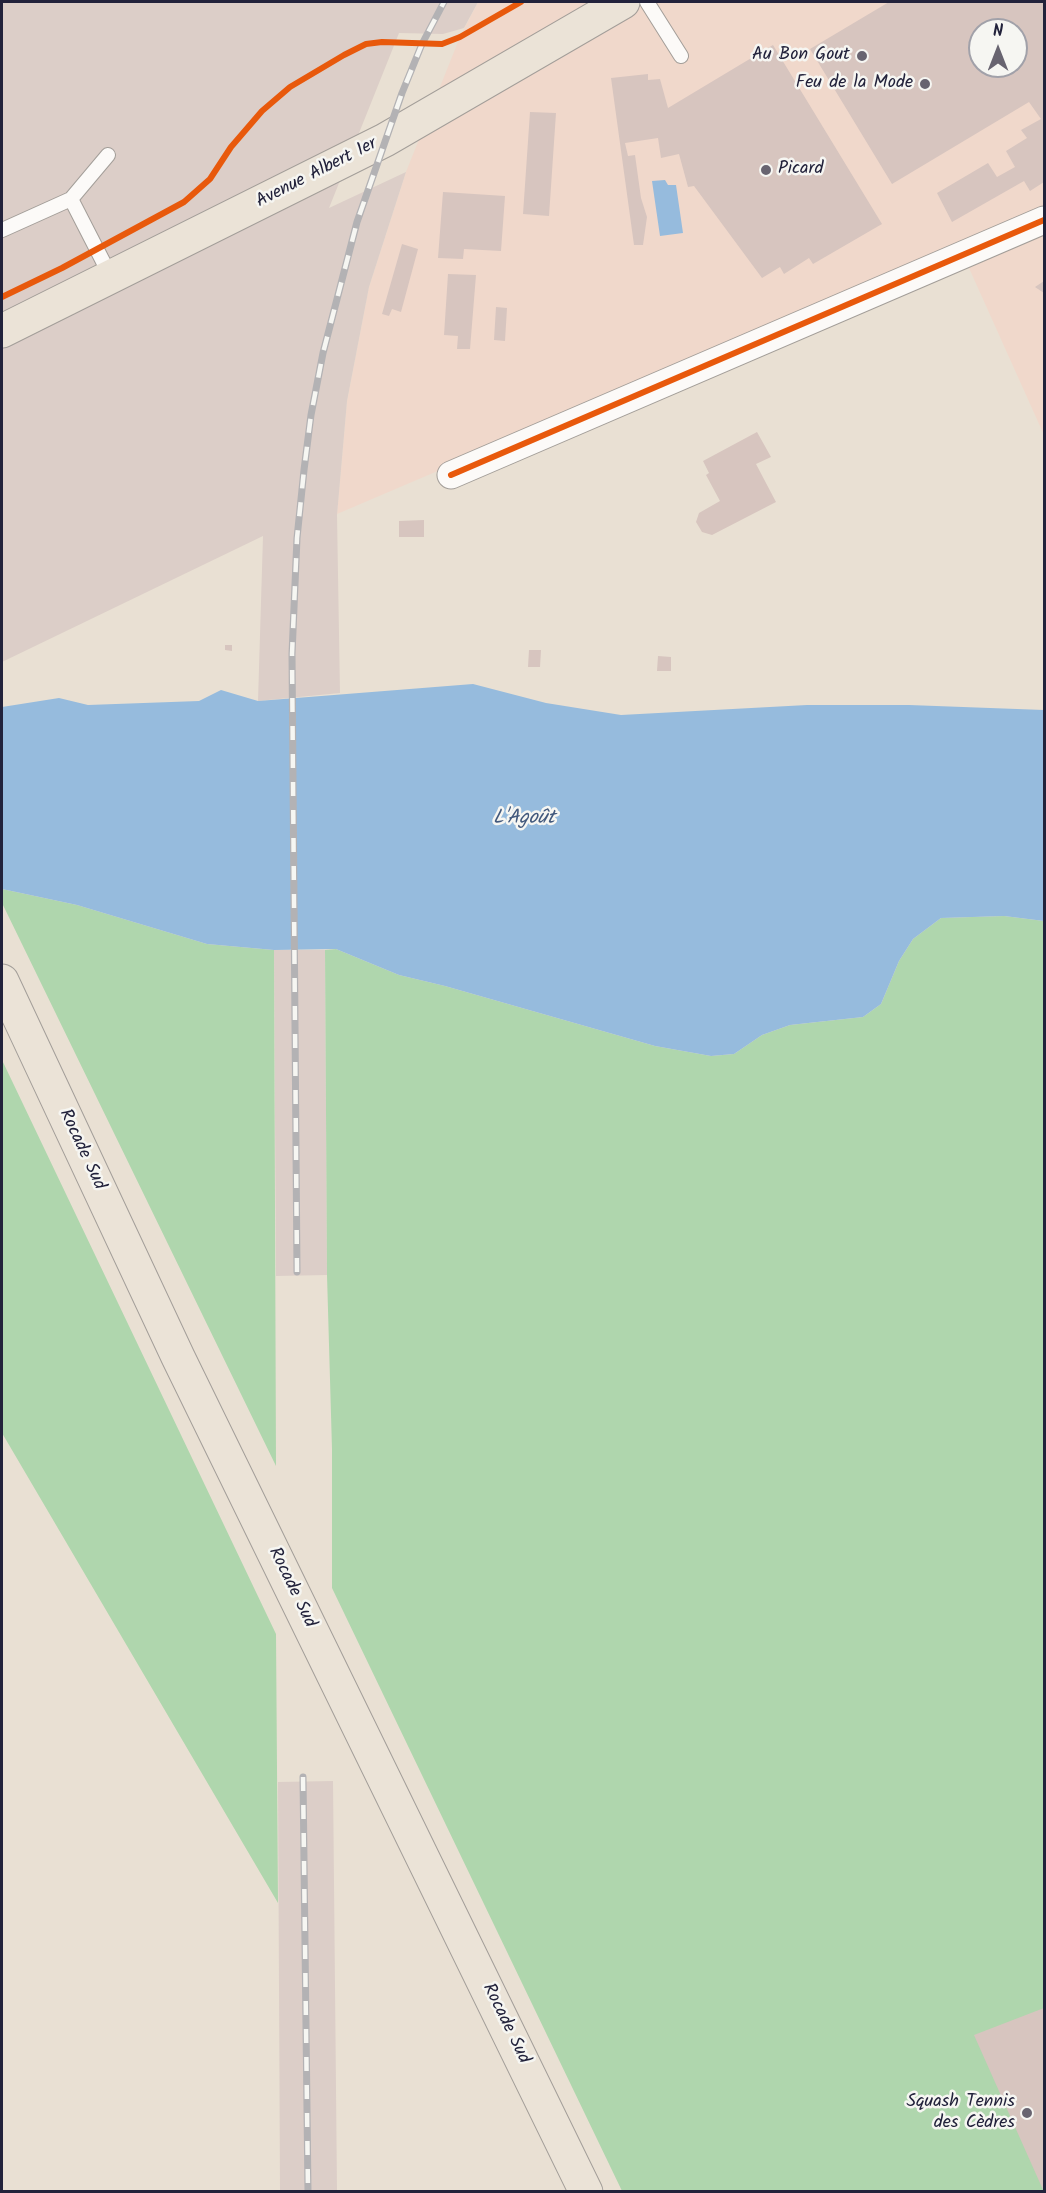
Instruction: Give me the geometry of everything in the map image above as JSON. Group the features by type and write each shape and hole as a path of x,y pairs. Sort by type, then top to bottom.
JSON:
{"main road":[{"name":"Avenue Albert 1er","path":"2,331 385,140 623,2"},
{"name":"Rocade Sud","path":"2,981 132,1259 586,2192"}],"street":[{"path":"451,475 1044,220"}],"lane":[{"path":"647,2 681,56"},
{"path":"2,230 71,199 108,155"},
{"path":"71,199 111,278"}],"shaded area":[{"path":"2,2 478,2 464,28 443,34 399,33 329,208 406,172 369,287 347,401 337,515 340,693 258,701 263,536 2,662"},
{"path":"478,2 1044,2 1044,435 960,248 337,514 347,401 369,287 406,172 460,37"},
{"path":"274,950 325,950 327,1275 276,1276"},
{"path":"333,1781 337,2191 280,2191 278,1782"}],"green space":[{"path":"2,889 77,905 207,944 274,950 276,1466 2,903"},
{"path":"1004,916 1044,921 1044,2191 622,2191 332,1588 325,950 336,949 399,975 655,1046 711,1056 734,1054 762,1035 790,1025 863,1017 881,1004 899,961 913,939 941,918"},
{"path":"2,1060 276,1634 278,1903 2,1433"}],"water":[{"path":"665,180 668,185 676,185 683,233 660,236 652,181"},
{"name":"L'Agoût","path":"473,684 546,703 621,715 807,705 909,705 1044,710 1044,921 1004,916 941,918 913,939 899,961 881,1004 863,1017 790,1025 762,1035 734,1054 711,1056 655,1046 399,975 336,949 274,950 207,944 77,905 2,889 2,707 59,698 88,705 199,701 221,690 258,701"}],"building":[{"name":"Feu de la Mode","path":"889,2 1044,2 1044,182 1030,191 1024,181 952,222 937,193 988,163 997,177 1015,167 1006,151 1027,138 1021,130 1041,119 1029,102 892,184 810,49"},
{"name":"Picard","path":"773,45 882,224 813,264 809,258 784,274 780,267 762,278 694,186 688,187 679,154 661,158 658,138 625,143 628,156 635,155 641,198 647,217 643,245 634,245 611,78 648,74 648,80 660,79 668,108"},
{"path":"530,112 556,113 549,216 523,214"},
{"path":"443,192 505,196 501,251 464,249 463,259 438,258"},
{"path":"402,244 418,249 401,312 392,309 389,316 382,314"},
{"path":"448,274 476,275 470,349 457,349 458,336 444,335"},
{"path":"1044,281 1044,293 1035,287"},
{"path":"496,307 507,308 505,341 494,340"},
{"path":"757,432 771,457 756,464 776,502 712,535 702,532 696,522 699,513 720,501 706,475 709,473 703,461"},
{"path":"424,520 424,537 399,537 399,521"},
{"path":"225,645 232,645 232,651 225,650"},
{"path":"529,650 541,650 540,667 528,667"},
{"path":"658,656 671,657 671,671 657,671"},
{"name":"Squash Tennis des Cèdres","path":"1044,2008 1044,2192 974,2035"}],"railway":[{"path":"297,1272 292,654 297,538 304,470 311,415 323,353 357,222 402,93 422,44 444,2"},
{"path":"303,1777 308,2192"}],"cycle path":[{"path":"2,297 62,268 184,202 210,179 231,147 262,111 290,87 344,55 366,44 382,42 442,44 460,37 521,2"},
{"path":"451,475 1044,220"}],"place":[{"name":"Au Bon Gout","path":"862,56"},
{"name":"Feu de la Mode","path":"925,84"},
{"name":"Picard","path":"766,170"},
{"name":"Squash Tennis des Cèdres","path":"1027,2113"}]}
